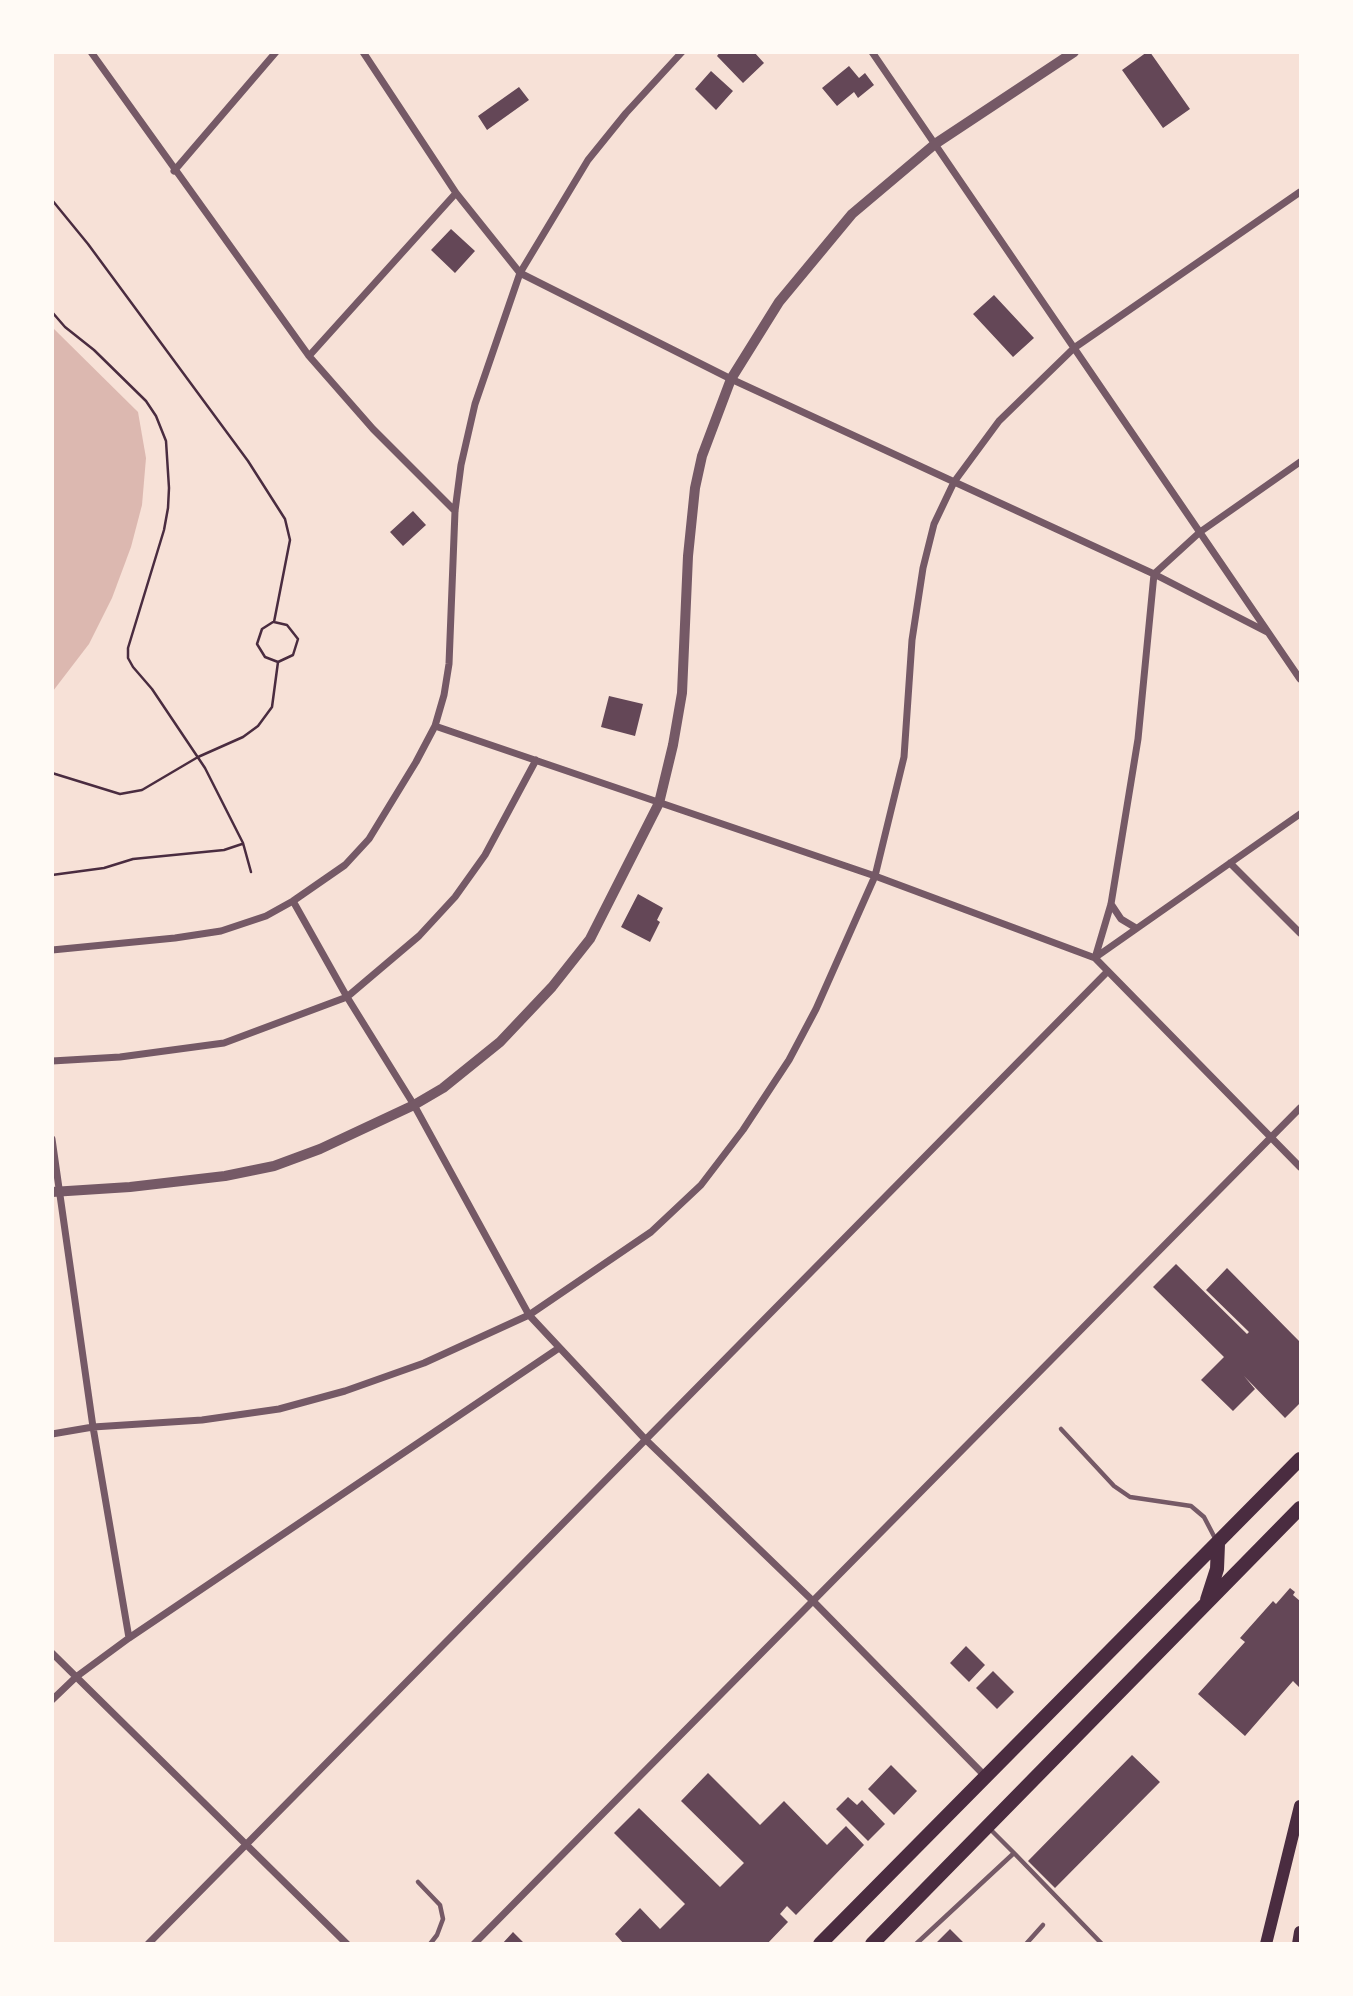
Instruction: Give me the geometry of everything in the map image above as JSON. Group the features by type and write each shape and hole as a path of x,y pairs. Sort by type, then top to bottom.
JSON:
{"main road":[{"path":"820,1944 1300,1459"},
{"path":"873,1944 1300,1508"},
{"path":"1205,1605 1217,1569 1218,1544"},
{"path":"1266,1944 1300,1806"},
{"path":"1298,1944 1300,1933"}],"street":[{"path":"91,52 309,356 373,429 455,511"},
{"path":"174,171 276,52"},
{"path":"363,52 456,193 520,273 731,379 1154,574 1267,632"},
{"path":"52,950 221,931 265,916 293,901 345,865 369,839 393,803 435,726 444,695 449,664 455,511 461,465 475,404 520,273 588,160 626,113 682,52"},
{"path":"872,52 1300,679"},
{"path":"57,1192 225,1176 274,1166 320,1149 414,1105 443,1088 500,1042 552,987 590,939 659,803 682,693 688,556 695,488 702,456 731,379 779,302 852,214 935,144 1074,52"},
{"path":"52,1434 93,1427 202,1420 279,1409 345,1391 424,1363 529,1315 651,1232 701,1185 743,1130 789,1060 816,1009 875,876 904,757 912,640 923,568 934,524 954,482 999,421 1074,348 1300,192"},
{"path":"309,356 456,193"},
{"path":"1095,958 1111,904 1138,739 1154,574 1200,532 1300,462"},
{"path":"435,726 875,876 1095,958 1300,1167"},
{"path":"52,1061 120,1057 224,1043 347,997 419,936 456,897 485,855 537,760"},
{"path":"1095,958 1300,814"},
{"path":"1230,863 1300,933"},
{"path":"293,901 347,997 414,1105 529,1315 645,1439 813,1601 985,1776"},
{"path":"1111,904 1121,919 1136,928"},
{"path":"148,1944 1107,972"},
{"path":"474,1944 1300,1108"},
{"path":"52,1139 57,1192 93,1427 129,1638"},
{"path":"52,1700 76,1677 129,1638 559,1348"},
{"path":"52,1653 347,1944"}],"lane":[{"path":"1061,1429 1114,1486 1130,1497 1191,1506 1204,1517 1218,1544"},
{"path":"987,1825 1102,1944"},
{"path":"916,1944 1014,1853"},
{"path":"418,1882 440,1905 443,1919 438,1935 430,1944"},
{"path":"1026,1944 1043,1925"}],"path":[{"path":"52,200 96,254 248,461 285,519 290,540 274,622"},
{"path":"52,312 146,401 156,416 166,441 168,508 164,530 128,648 128,659 198,757 243,843 251,872"},
{"path":"274,622 287,625 298,639 293,655 278,662 265,657 257,644 262,629 274,622"},
{"path":"52,773 120,794 142,790 198,757 243,737 258,726 272,707 278,662"},
{"path":"52,874 104,868 133,859 224,850 243,843"}],"shaded area":[{"path":"52,327 138,412 146,458 142,505 131,547 112,598 89,644 53,691"}],"building":[{"path":"720,52 754,52 764,63 743,83 717,56"},
{"path":"1150,52 1190,109 1163,128 1122,70"},
{"path":"849,66 859,78 865,73 874,85 858,98 854,92 837,106 822,88"},
{"path":"711,71 733,91 716,110 695,89"},
{"path":"519,87 529,100 487,130 478,116"},
{"path":"451,229 475,251 455,273 431,250"},
{"path":"994,295 1034,338 1013,357 973,314"},
{"path":"413,511 426,525 403,546 390,532"},
{"path":"609,696 643,704 635,736 601,727"},
{"path":"638,894 663,908 657,920 660,922 650,942 621,927"},
{"path":"1176,1264 1247,1334 1249,1332 1206,1290 1227,1268 1300,1342 1300,1403 1285,1418 1244,1376 1255,1389 1233,1411 1201,1380 1224,1357 1153,1287"},
{"path":"1290,1588 1300,1601 1300,1688 1293,1681 1245,1736 1198,1694 1245,1642 1240,1638 1273,1601 1276,1604"},
{"path":"966,1646 985,1665 969,1682 950,1663"},
{"path":"993,1671 1014,1692 997,1709 976,1688"},
{"path":"1132,1755 1160,1782 1055,1888 1028,1861"},
{"path":"891,1765 917,1791 894,1815 868,1789"},
{"path":"708,1773 760,1825 784,1801 827,1845 846,1826 864,1845 796,1915 787,1906 780,1914 788,1922 767,1944 624,1944 615,1934 640,1908 660,1929 685,1904 614,1833 639,1808 720,1887 744,1863 681,1801"},
{"path":"848,1797 857,1805 862,1800 885,1824 868,1841 836,1809"},
{"path":"950,1929 965,1944 935,1944"},
{"path":"513,1932 525,1944 502,1944"}]}
